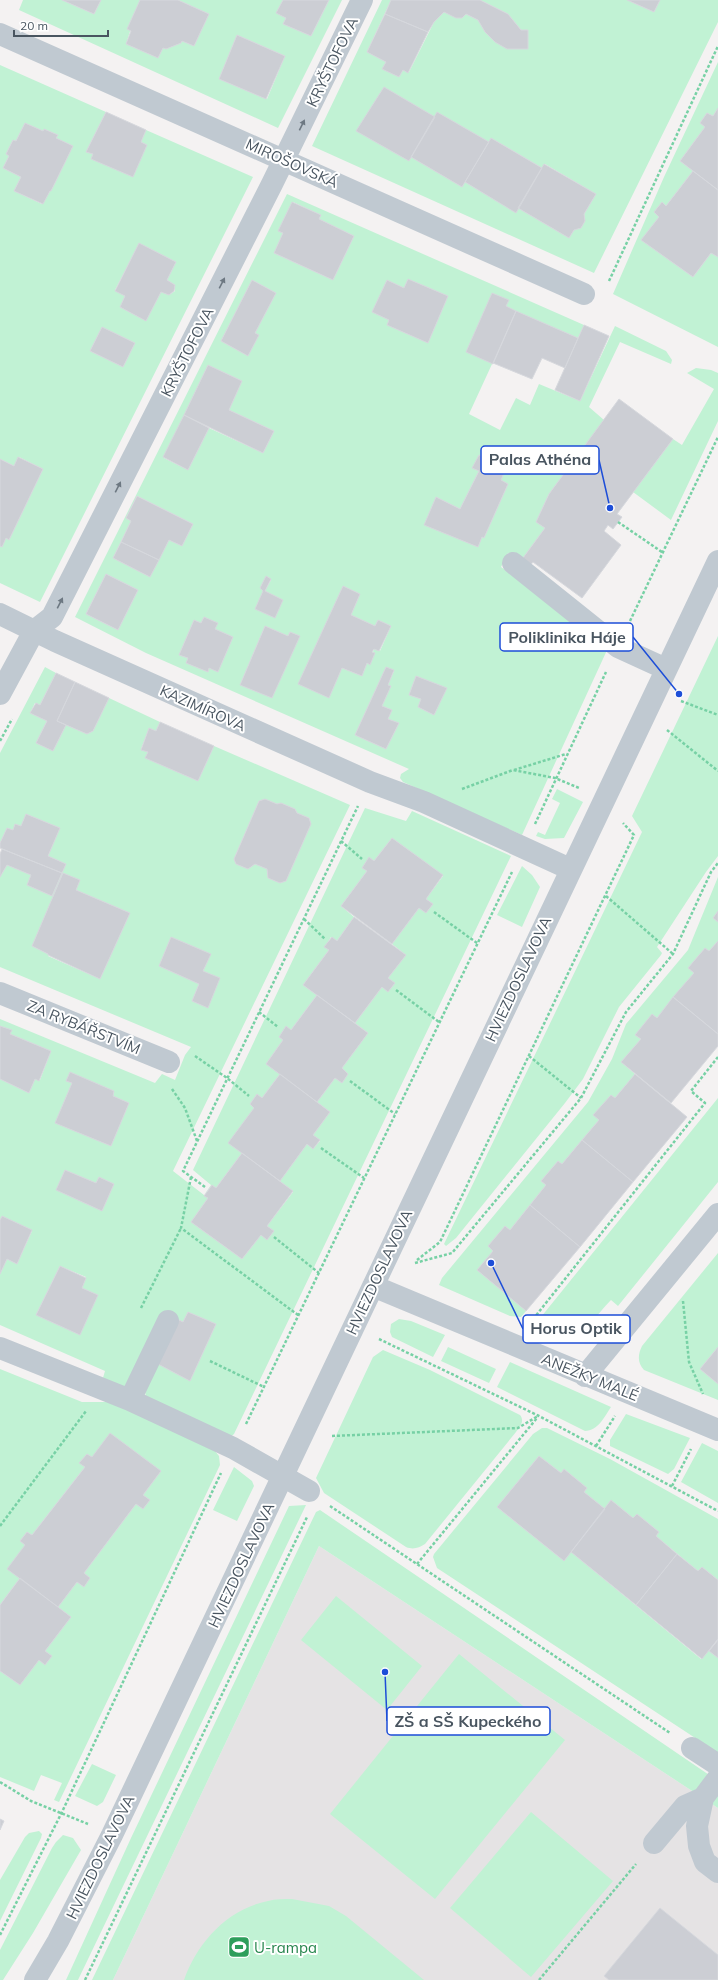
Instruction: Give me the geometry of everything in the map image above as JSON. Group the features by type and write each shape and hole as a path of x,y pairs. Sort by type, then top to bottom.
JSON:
{"street":[{"name":"KRYŠTOFOVA","path":"0,694 34,631 52,617 285,160 362,0"},
{"name":"MIROŠOVSKÁ","path":"0,34 584,294"},
{"name":"HVIEZDOSLAVOVA","path":"35,1980 58,1941 112,1835 570,869 718,561"},
{"path":"513,563 618,647 666,669"},
{"name":"KAZIMÍROVA","path":"0,614 34,631 370,782 416,800 570,869"},
{"name":"ZA RYBÁŘSTVÍM","path":"0,993 169,1062"},
{"path":"585,1376 718,1214"},
{"name":"ANEŽKY MALÉ","path":"373,1286 585,1376 718,1430"},
{"path":"130,1400 168,1321"},
{"path":"0,1348 130,1400 233,1448 284,1475 309,1491"},
{"path":"692,1748 718,1765"},
{"path":"718,1778 703,1798 697,1826 699,1846 706,1862 718,1872"},
{"path":"654,1843 685,1806 703,1798"}],"path":[{"path":"606,287 718,46"},
{"path":"246,1425 477,943 524,849 566,754 662,552 717,442 718,437"},
{"path":"618,522 662,552"},
{"path":"681,701 718,715"},
{"path":"663,737 667,730 718,771"},
{"path":"416,800 566,754"},
{"path":"513,770 555,778 585,791"},
{"path":"205,1187 184,1171 227,1078 370,782"},
{"path":"443,1235 634,835 621,821"},
{"path":"341,841 362,859"},
{"path":"397,1296 412,1264 452,1253 581,1098 626,1012 673,954 711,872 718,863"},
{"path":"606,896 673,954"},
{"path":"434,912 477,943"},
{"path":"304,919 325,939"},
{"path":"396,990 439,1022"},
{"path":"260,1012 278,1028"},
{"path":"529,1056 581,1098"},
{"path":"526,1329 705,1103 690,1091 718,1057"},
{"path":"227,1078 249,1096"},
{"path":"350,1081 395,1114"},
{"path":"170,1087 176,1092 185,1108 197,1141"},
{"path":"321,1148 364,1178"},
{"path":"191,1176 181,1228 298,1315"},
{"path":"274,1237 319,1273"},
{"path":"682,1295 689,1362 705,1397"},
{"path":"376,1338 539,1416 718,1511"},
{"path":"210,1361 264,1387"},
{"path":"0,1526 95,1386"},
{"path":"332,1429 329,1436 518,1428 539,1416"},
{"path":"417,1564 539,1416"},
{"path":"0,1935 62,1812 233,1448"},
{"path":"309,1491 692,1748"},
{"path":"85,1980 312,1507 309,1491"},
{"path":"0,1782 31,1800 62,1812 112,1835"},
{"path":"539,1980 654,1843"}],"shaded area":[{"path":"319,1546 718,1808 718,1980 113,1980"}],"green space":[{"path":"23,0 62,0 94,14 101,0 140,0 126,44 158,58 163,48 166,49 181,43 182,41 194,46 209,14 178,0 283,0 277,13 286,18 283,24 311,36 329,0 342,0 278,128 19,10","holes":["237,35 285,56 267,99 219,79"]},
{"path":"382,0 391,0 367,52 386,62 383,69 399,77 403,70 409,72 434,22 444,12 462,18 466,14 478,20 485,32 507,49 528,49 528,30 521,30 508,14 480,0 627,0 654,12 660,0 718,0 718,22 594,273 312,146","holes":["435,117 489,142 491,138 542,168 545,164 596,194 584,214 585,221 581,228 574,230 569,238 518,208 516,212 465,182 462,187 411,157 409,161 357,131"]},
{"path":"718,62 718,108 713,116 707,113 700,123 705,127 680,161 693,171 666,206 662,202 654,212 659,217 642,240 693,277 711,253 718,257 718,347 613,294 664,177"},
{"path":"0,65 106,112 86,152 93,154 147,145 141,142 146,130 253,177 40,602 0,583 0,546 2,547 6,538 9,540 43,469 19,457 14,466 0,459","holes":["25,123 43,131 44,129 58,135 56,138 73,146 51,191 42,204 14,191 21,177 3,168 9,156 6,154 13,140 16,141","139,244 176,262 167,280 175,285 175,291 169,295 161,292 146,321 120,307 125,296 115,290","102,327 135,343 123,367 90,351"]},
{"path":"287,194 584,325 578,338 516,312 469,414 500,430 516,398 530,405 539,384 580,401 615,326 666,351 672,360 671,364 620,342 589,407 604,420 549,494 536,522 545,528 520,562 508,553 501,567 608,648 522,835 403,782 400,778 401,774 409,769 146,653 75,617","holes":["293,202 321,215 319,219 354,236 333,280 274,253 283,233 279,231","408,279 448,296 428,343 387,325 389,320 373,312 387,280 404,288","252,280 276,293 255,333 258,335 248,356 221,341","208,365 242,381 229,410 274,431 263,453 209,428 188,470 164,458","479,455 503,467 501,472 504,473 501,480 508,484 484,538 482,537 478,547 425,525 436,497 460,509 479,471 473,468","137,496 193,524 182,546 169,540 150,577 113,558 131,521 126,518","106,574 138,590 118,630 86,614","266,577 271,580 265,591 260,588","343,586 360,594 351,615 375,626 378,620 391,626 380,651 374,649 369,664 367,663 362,676 342,668 329,697 299,684","204,617 217,623 215,629 233,637 218,672 209,668 208,672 186,663 188,658 179,655 194,620 201,623","265,626 288,636 290,632 300,636 240,685","386,667 394,671 388,685 391,686 382,706 392,710 388,719 399,723 386,749 355,735","416,676 446,688 434,715 418,707 421,699 409,695"]},
{"path":"696,368 711,370 718,373 718,421 671,520 633,492 673,439 682,445 714,389 687,373"},
{"path":"718,636 718,856 657,947 662,953 661,955 619,1007 583,1079 456,1238 446,1246 444,1244 642,832 632,816"},
{"path":"45,667 56,673 40,705 35,703 30,713 47,721 36,743 53,751 66,725 87,734 93,731 109,698 160,722 156,731 149,728 141,749 148,752 146,758 198,781 214,746 350,805 173,1171 204,1195 211,1185 193,1170 365,808 406,821 412,811 511,856 234,1434 228,1439 146,1398 145,1391 158,1364 190,1381 216,1324 188,1312 183,1322 163,1313 125,1386 120,1386 103,1378 105,1371 0,1325 0,1274 7,1259 17,1264 32,1231 2,1216 0,1220 0,1079 29,1093 35,1079 40,1080 51,1051 10,1034 11,1030 0,1026 0,1019 155,1083 162,1074 175,1080 185,1055 191,1047 0,967 0,877 7,865 31,875 27,885 52,896 66,864 48,856 60,828 26,814 21,826 15,824 13,830 7,828 0,843 0,753","holes":["265,799 277,804 281,803 295,809 297,813 309,818 311,824 286,881 280,883 268,878 267,869 255,864 248,869 236,864 234,859 259,801","392,838 443,876 426,899 433,904 426,913 419,908 392,944 406,955 388,978 395,983 388,992 382,987 355,1023 368,1033 342,1068 348,1074 342,1083 335,1078 317,1102 330,1112 313,1135 320,1141 313,1149 307,1144 280,1181 293,1192 267,1226 274,1231 267,1240 261,1235 242,1259 191,1222 208,1198 204,1195 212,1185 216,1188 242,1153 254,1108 250,1104 257,1094 262,1098 280,1074 266,1064 283,1040 279,1037 286,1027 291,1030 317,995 303,985 329,950 325,947 331,937 337,941 354,917 341,906 367,871 362,868 370,858 374,861","63,874 80,880 76,890 130,913 100,979 48,956 48,954 32,946","171,937 210,954 203,971 208,1007 192,1001 199,984 159,966","70,1073 114,1091 113,1096 129,1103 111,1146 56,1123 72,1083 66,1081","65,1170 96,1183 99,1177 114,1184 102,1211 57,1190","60,1266 86,1277 82,1288 98,1295 36,1315"]},
{"path":"557,789 583,802 564,838 545,839 536,836 538,832 545,835 560,803 552,799"},
{"path":"522,866 532,875 540,887 522,927 497,915"},
{"path":"718,877 718,911 713,918 718,922 718,941 709,951 705,948 688,968 694,973 657,1018 653,1015 635,1035 641,1039 621,1062 635,1074 615,1098 611,1095 594,1115 599,1120 562,1164 558,1161 541,1181 546,1185 510,1230 505,1226 488,1246 493,1251 477,1270 526,1311 521,1317 510,1316 439,1285 442,1278 588,1102 612,1059 626,1024 688,950"},
{"path":"718,1098 718,1182 618,1306 611,1300 587,1326 576,1332 564,1334 551,1332 540,1326 541,1317"},
{"path":"718,1253 718,1347 700,1369 718,1384 718,1400 644,1370 640,1364 639,1358 642,1346"},
{"path":"399,1319 411,1321 445,1335 433,1357 392,1337 390,1332 391,1324"},
{"path":"448,1347 496,1369 489,1383 441,1361"},
{"path":"383,1350 430,1370 520,1415 522,1419 518,1430 425,1544 416,1548 406,1547 324,1493 316,1478 373,1357"},
{"path":"510,1362 611,1407 604,1419 594,1429 585,1431 497,1387"},
{"path":"0,1369 82,1402 115,1402 215,1451 219,1456 220,1465 59,1802 54,1800 62,1783 41,1775 34,1791 0,1777 0,1671 20,1685 39,1660 45,1665 52,1656 45,1651 71,1617 58,1607 77,1582 84,1587 90,1578 84,1573 136,1504 143,1509 150,1500 143,1495 161,1471 92,1457 87,1454 80,1462 85,1467 32,1535 27,1532 20,1541 25,1545 20,1578 0,1605"},
{"path":"626,1414 690,1438 674,1469 668,1474 610,1446 610,1440"},
{"path":"542,1428 547,1428 610,1459 718,1519 718,1580 702,1567 698,1571 656,1536 659,1532 637,1514 633,1518 611,1500 605,1509 584,1492 587,1488 564,1469 561,1473 539,1456 497,1507 564,1561 571,1552 701,1659 718,1639 709,1651 718,1658 718,1753 437,1568 433,1557 434,1554 533,1434"},
{"path":"702,1443 718,1451 718,1503 681,1482"},
{"path":"234,1467 252,1481 254,1486 237,1521 213,1510"},
{"path":"306,1505 78,1980 66,1980 131,1838 289,1506"},
{"path":"320,1510 718,1781 718,1808 319,1546 113,1980 92,1980 316,1512"},
{"path":"336,1596 422,1666 387,1710 301,1640"},
{"path":"459,1654 565,1740 435,1899 330,1814"},
{"path":"92,1764 116,1775 103,1802 97,1806 75,1796"},
{"path":"531,1812 613,1881 531,1977 450,1908"},
{"path":"39,1831 42,1834 41,1838 0,1921 0,1880 25,1837 29,1833"},
{"path":"63,1835 73,1838 81,1850 33,1933 3,1980 0,1980 0,1950 52,1848"},
{"path":"292,1899 329,1906 346,1916 424,1980 184,1980 197,1953 205,1941 227,1920 253,1905 274,1900"}],"building":[{"path":"62,0 101,0 94,14"},
{"path":"140,0 178,0 209,14 194,46 182,41 181,43 166,49 163,48 158,58 126,44 131,31 127,29"},
{"path":"283,0 329,0 311,36 283,24 286,18 276,13"},
{"path":"391,0 480,0 508,14 521,30 528,30 528,49 507,49 495,42 485,32 478,20 466,14 462,18 456,18 444,12 434,22 428,32 385,14"},
{"path":"627,0 660,0 654,12"},
{"path":"385,14 428,32 408,73 403,70 399,77 382,69 386,62 367,52"},
{"path":"237,35 285,56 266,99 219,79"},
{"path":"384,87 435,117 409,161 356,131"},
{"path":"718,108 718,190 680,161 705,127 700,123 707,113 713,116"},
{"path":"106,112 146,130 141,142 147,145 133,177 91,159 93,154 86,152"},
{"path":"437,112 489,142 462,187 411,157"},
{"path":"25,123 43,131 44,129 58,135 56,138 73,146 43,204 14,191 21,177 3,168 9,156 6,154 13,140 16,141"},
{"path":"491,138 542,168 516,213 465,182"},
{"path":"544,164 596,194 584,214 585,221 581,228 574,230 569,238 518,208"},
{"path":"693,171 718,190 718,257 711,253 693,277 641,240 659,217 654,212 662,202 666,206"},
{"path":"292,202 321,215 319,219 354,236 333,280 274,253 283,233 278,231"},
{"path":"139,243 176,262 167,280 175,285 174,291 169,295 161,292 146,321 120,307 125,296 115,291"},
{"path":"408,279 448,296 428,343 387,325 389,320 372,312 387,280 404,288"},
{"path":"252,280 276,293 255,333 259,335 248,356 221,341"},
{"path":"492,293 509,300 506,306 516,311 493,364 466,352"},
{"path":"516,311 578,338 565,368 542,358 532,379 493,363"},
{"path":"584,325 609,336 580,401 555,390"},
{"path":"102,327 135,343 123,367 90,351"},
{"path":"208,365 242,381 229,410 274,431 263,453 184,415"},
{"path":"619,399 673,439 617,514 622,517 613,529 608,525 604,531 621,545 582,598 533,562 528,568 520,562 545,528 536,522 549,494"},
{"path":"184,415 209,428 188,470 163,457"},
{"path":"479,455 503,467 501,472 504,473 501,480 508,484 484,538 482,537 478,547 424,525 436,497 460,509 479,471 472,468"},
{"path":"18,457 43,469 9,540 6,538 2,547 0,546 0,459 14,466"},
{"path":"137,496 193,524 182,546 169,540 159,560 121,542 131,521 126,518"},
{"path":"121,542 159,560 150,577 113,558"},
{"path":"106,574 138,590 118,630 86,614"},
{"path":"266,576 271,579 265,591 283,600 275,618 255,609 263,591 260,588"},
{"path":"343,586 360,594 351,615 375,626 378,620 391,626 379,651 374,649 372,652 375,653 370,665 367,663 362,676 342,668 329,698 298,684"},
{"path":"204,617 218,623 215,629 233,637 218,672 209,668 208,672 186,663 188,658 179,655 194,620 201,623"},
{"path":"265,626 288,636 290,632 300,636 272,698 240,685"},
{"path":"386,667 394,670 388,685 391,686 382,706 392,710 388,719 399,723 386,749 355,735"},
{"path":"56,673 75,682 57,721 66,725 53,751 36,743 47,721 30,713 36,703 40,705"},
{"path":"416,676 447,688 434,715 418,707 421,699 409,695"},
{"path":"75,682 109,698 93,731 87,734 57,721"},
{"path":"160,722 214,746 198,781 145,758 148,752 141,750 149,728 156,731"},
{"path":"265,799 277,804 281,803 295,809 297,813 309,818 311,824 286,881 280,883 268,878 267,869 255,864 248,869 236,864 234,859 259,801"},
{"path":"26,814 60,828 48,856 66,864 62,873 0,848 0,843 7,828 13,830 15,824 21,826"},
{"path":"392,838 443,875 426,899 433,904 426,913 419,908 392,944 341,906 367,871 362,868 369,857 374,861"},
{"path":"2,849 62,873 52,896 27,885 31,875 7,865 0,877 0,854"},
{"path":"63,873 80,880 76,890 130,913 100,979 32,946"},
{"path":"718,911 718,922 713,918"},
{"path":"354,917 406,955 388,978 395,983 388,992 382,987 355,1023 303,985 329,950 324,947 332,937 337,941"},
{"path":"171,937 211,954 203,971 220,978 208,1008 192,1001 199,984 159,966"},
{"path":"718,941 718,1034 673,997 694,973 688,968 705,948 709,951"},
{"path":"317,995 368,1033 342,1068 348,1074 342,1083 335,1078 317,1102 266,1064 283,1040 279,1037 286,1026 291,1030"},
{"path":"673,997 718,1034 718,1046 671,1103 621,1062 641,1039 635,1035 652,1014 657,1018"},
{"path":"0,1026 12,1030 10,1034 51,1051 39,1081 35,1079 29,1093 0,1079"},
{"path":"70,1072 114,1091 113,1096 129,1103 111,1146 55,1123 72,1083 66,1081"},
{"path":"280,1074 330,1112 313,1135 320,1140 313,1149 307,1144 280,1181 228,1143 254,1108 250,1104 257,1094 262,1098"},
{"path":"635,1074 687,1117 633,1182 582,1140 599,1120 593,1115 611,1095 615,1098"},
{"path":"582,1140 633,1182 580,1247 530,1205 546,1185 541,1181 558,1161 562,1164"},
{"path":"242,1153 293,1191 267,1226 274,1231 267,1240 261,1235 242,1259 191,1222 208,1198 204,1196 212,1185 216,1188"},
{"path":"65,1170 96,1183 99,1177 114,1184 102,1211 56,1190"},
{"path":"530,1205 580,1247 526,1311 477,1270 493,1251 488,1246 505,1226 510,1230"},
{"path":"2,1216 32,1230 17,1264 7,1259 0,1274 0,1220"},
{"path":"60,1266 86,1278 82,1288 98,1295 80,1335 36,1315"},
{"path":"188,1312 216,1324 190,1381 158,1364 179,1320 183,1322"},
{"path":"718,1347 718,1384 700,1369"},
{"path":"110,1433 161,1471 143,1495 150,1500 143,1509 136,1504 84,1573 90,1578 84,1587 77,1582 58,1607 7,1569 25,1545 20,1541 27,1532 32,1535 85,1467 79,1463 87,1454 92,1457"},
{"path":"539,1456 561,1473 564,1469 587,1488 584,1492 605,1509 564,1561 497,1507"},
{"path":"611,1500 633,1518 637,1514 659,1532 656,1536 677,1554 636,1605 571,1552"},
{"path":"677,1554 698,1571 702,1567 718,1580 718,1639 702,1659 636,1605"},
{"path":"20,1578 71,1617 45,1651 52,1656 45,1665 39,1660 20,1685 0,1671 0,1605"},
{"path":"718,1640 718,1658 709,1651"},
{"path":"0,1819 4,1821 0,1830"},
{"path":"660,1908 718,1955 718,1980 609,1980 604,1976"}],"place":[{"name":"Palas Athéna","path":"610,508"},
{"name":"Poliklinika Háje","path":"679,694"},
{"name":"Horus Optik","path":"491,1263"},
{"name":"ZŠ a SŠ Kupeckého","path":"385,1672"},
{"name":"U-rampa","path":"239,1947"}]}
